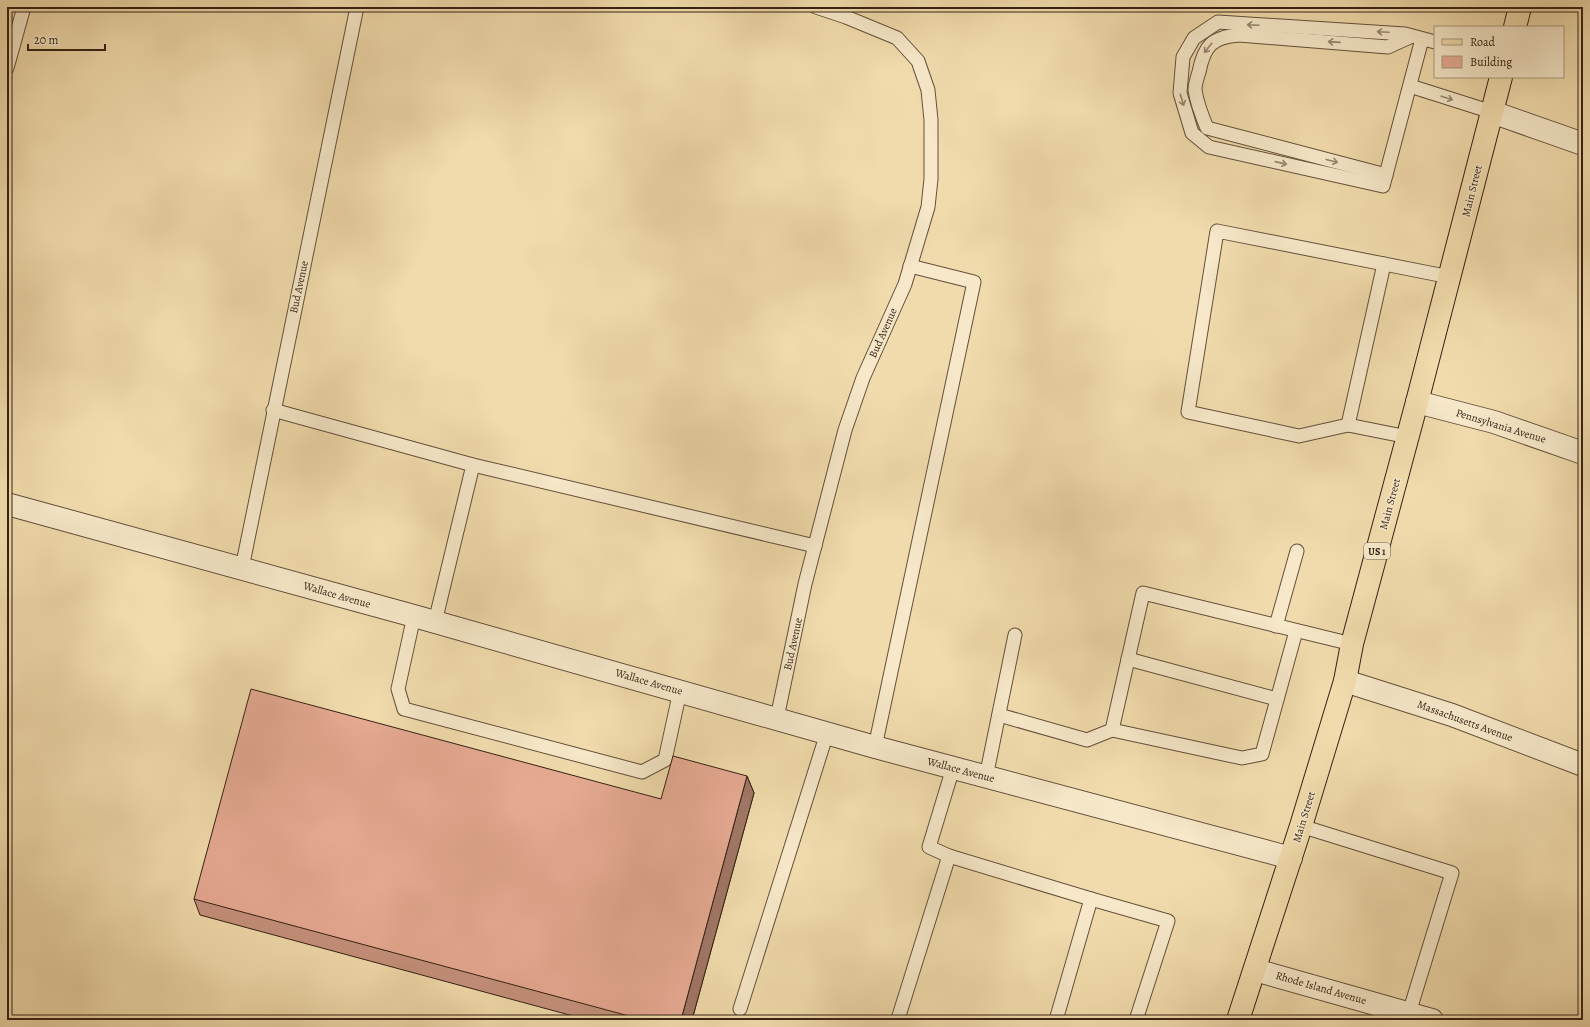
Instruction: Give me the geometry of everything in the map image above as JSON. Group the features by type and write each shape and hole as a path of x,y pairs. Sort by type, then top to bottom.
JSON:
{"main road":[{"path":"1515,26 1520,7"},
{"name":"Main Street","path":"1238,1020 1291,858 1345,681 1352,644 1450,277 1501,78"}],"street":[{"path":"1492,112 1583,144"},
{"name":"Pennsylvania Avenue","path":"1417,402 1494,422 1583,453"},
{"name":"Wallace Avenue","path":"7,504 436,622 875,747 1291,858"},
{"name":"Massachusetts Avenue","path":"1345,681 1452,715 1583,765"},
{"name":"Rhode Island Avenue","path":"1255,970 1432,1020"}],"lane":[{"path":"7,68 24,7"},
{"name":"Bud Avenue","path":"242,568 357,7"},
{"name":"Bud Avenue","path":"777,718 805,584 848,422 863,378 905,284 928,207 931,179 931,120 928,90 918,61 897,38 846,17 816,7"},
{"path":"1218,22 1405,34 1423,39 1383,186 1209,147 1192,133 1180,93 1183,57 1194,38 1218,22"},
{"path":"1386,175 1207,128 1200,112 1195,89 1202,56 1213,42 1227,36 1239,35 1388,46 1423,39"},
{"path":"1410,86 1492,112"},
{"path":"1408,436 1348,425 1299,436 1188,412 1217,231 1450,277"},
{"path":"1348,425 1384,264"},
{"path":"875,747 974,282 910,266"},
{"path":"274,410 473,465 815,546"},
{"path":"436,622 473,465"},
{"path":"1276,626 1297,551"},
{"path":"1112,730 1143,593 1352,644"},
{"path":"414,616 398,690 404,710 642,772 665,760 680,691"},
{"path":"999,715 1087,740 1112,730 1242,758 1262,754 1296,631"},
{"path":"986,776 1015,635"},
{"path":"1128,659 1277,699"},
{"path":"740,1009 827,733"},
{"path":"953,768 929,847 949,856 1168,921 1136,1020"},
{"path":"1301,826 1452,873 1410,1014"},
{"path":"898,1019 949,856"},
{"path":"1056,1020 1091,899"}],"building":[{"path":"251,689 661,799 673,756 747,776 681,1020 644,1020 194,899"}]}
